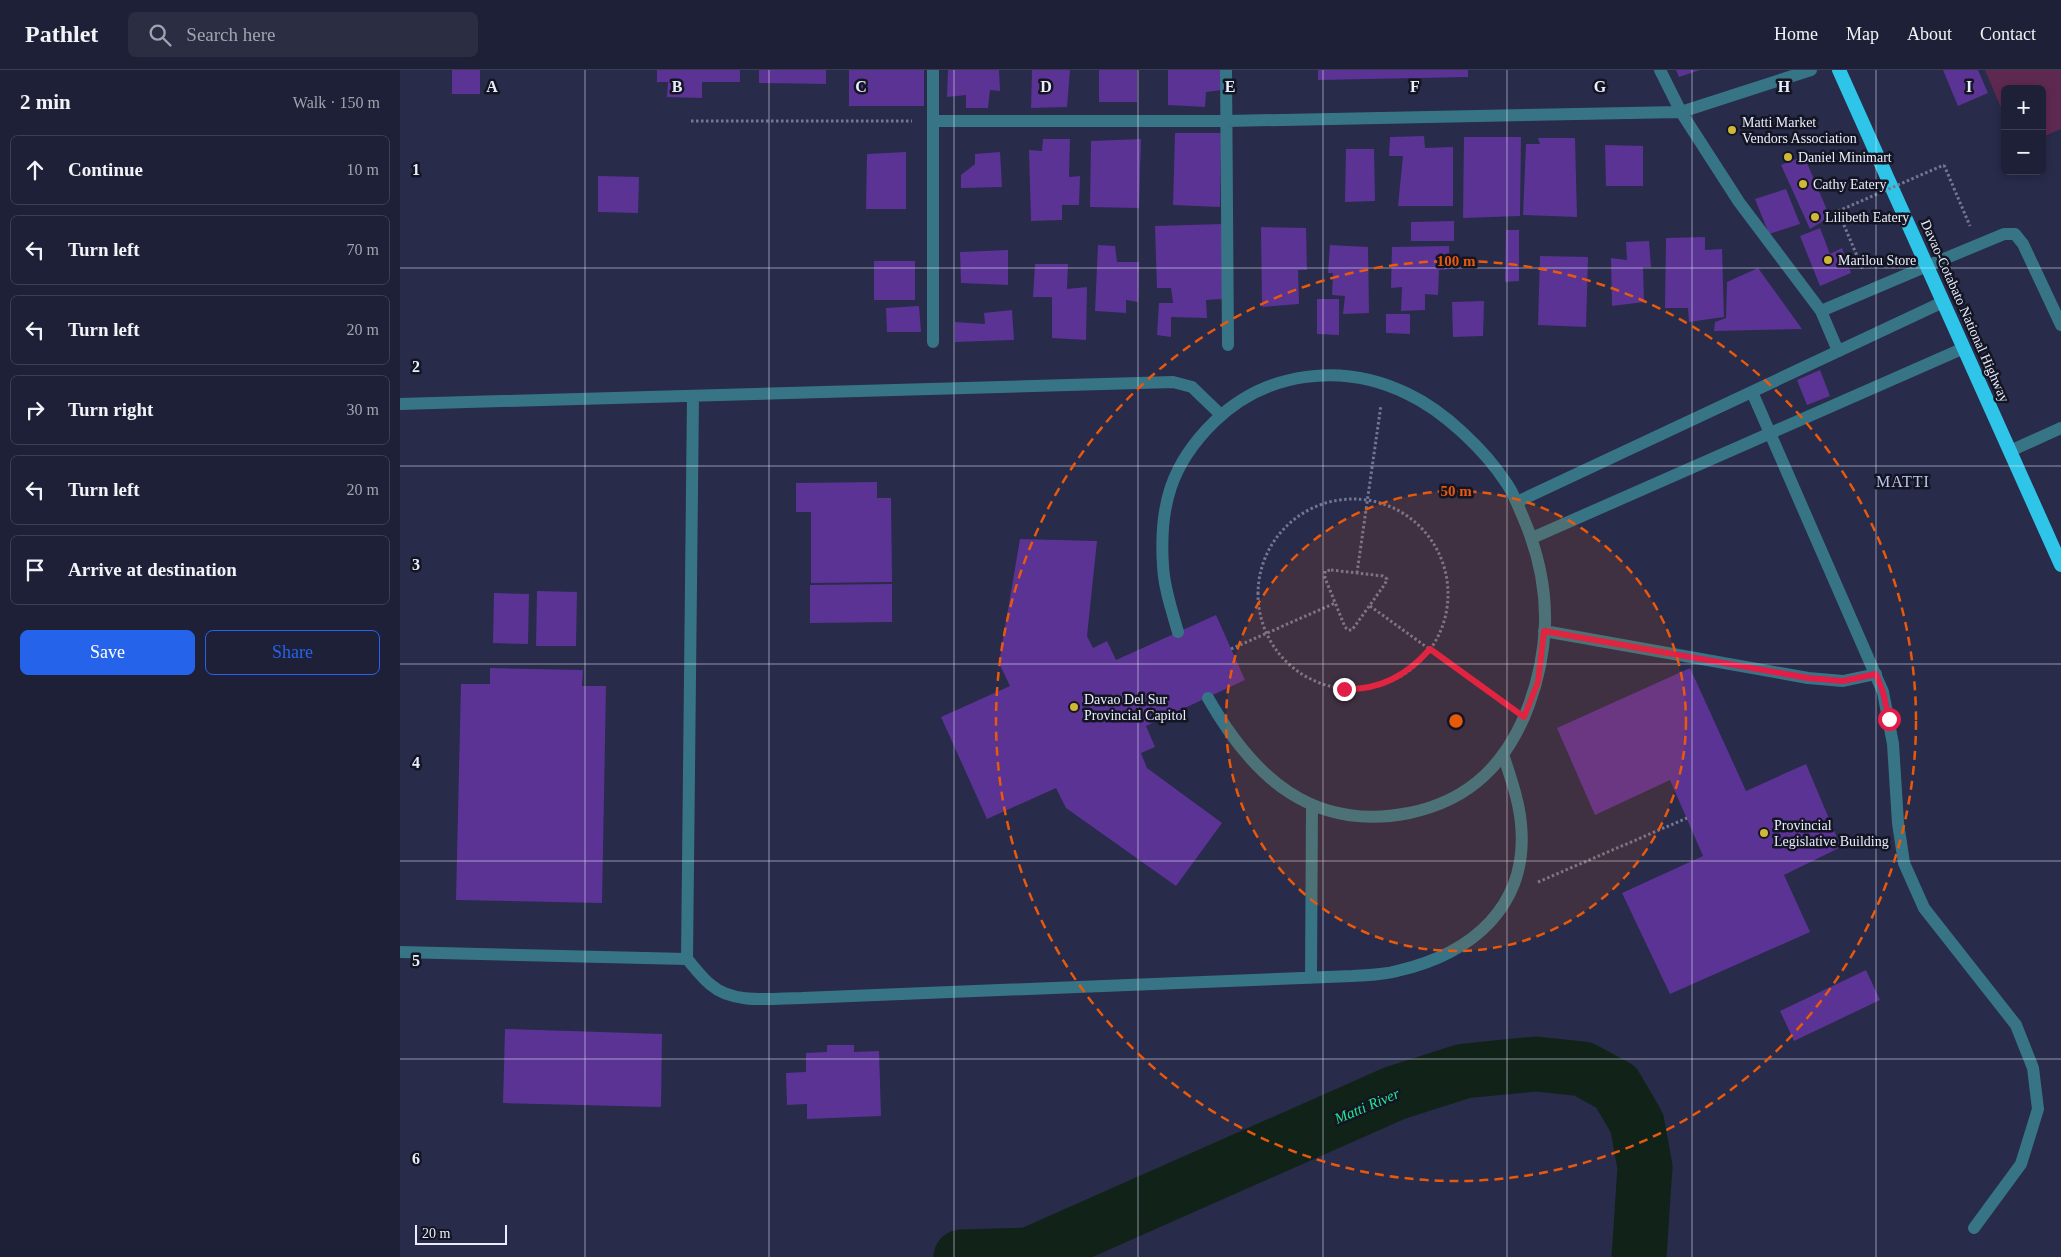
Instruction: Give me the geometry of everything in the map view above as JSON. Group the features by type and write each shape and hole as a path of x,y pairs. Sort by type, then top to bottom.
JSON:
{"highway":[{"name":"Davao-Cotabato National Highway","path":"1839,70 2061,565"}],"street":[{"path":"933,70 933,342"},
{"path":"1226,70 1228,345"},
{"path":"1660,70 1681,112 1739,202 1821,312 1838,351"},
{"path":"933,121 1226,121 1681,112 1811,70"},
{"path":"1821,312 2004,234 2015,234 2023,244 2061,325"},
{"path":"1516,502 1943,302"},
{"path":"1532,538 1964,348"},
{"path":"1178,632 1163,569 1163,518 1172,479 1190,448 1221,415 1255,392 1272,385 1306,376 1340,375 1384,385 1408,394 1468,436 1508,485 1516,502 1532,538 1543,581 1545,604 1544,631 1538,682 1524,717 1504,754 1487,774 1465,792 1442,804 1420,811 1374,817 1330,812 1292,795 1265,774 1244,753 1226,729 1208,698"},
{"path":"400,404 1173,382 1192,387 1221,415"},
{"path":"1752,392 1883,692 1893,744 1898,823 1904,863 1924,908 2016,1025 2033,1068 2038,1110 2021,1164 1974,1228"},
{"path":"693,396 687,959 712,987 727,994 743,998 802,998 1311,978 1397,972 1453,951 1480,932 1498,914 1512,891 1519,870 1522,848 1521,823 1504,754"},
{"path":"2010,451 2061,428"},
{"path":"1544,631 1808,678 1843,681 1876,674"},
{"path":"1311,978 1312,805"},
{"path":"400,952 687,959"}],"path":[{"path":"691,121 933,121"},
{"path":"1859,259 1838,211 1944,164 1968,220"},
{"path":"1357,573 1384,385"},
{"path":"1367,499 1390,506 1411,518 1433,542 1445,572 1447,604 1444,620 1430,649 1406,673 1376,686 1360,689 1344,689 1312,680 1298,671 1274,648 1266,633 1261,618 1258,587 1266,556 1282,530 1294,519 1321,504 1336,500 1367,499"},
{"path":"1331,570 1383,576 1387,579 1355,628 1350,631 1345,627 1335,603 1325,578 1326,572 1331,570"},
{"path":"1231,649 1335,603"},
{"path":"1370,606 1524,717"},
{"path":"1512,891 1537,883 1687,818"}],"shaded area":[{"path":"1985,70 2061,70 2061,129 2046,135 2046,85 2001,85 2001,108"}],"building":[{"path":"452,70 480,70 480,94 452,94"},
{"path":"657,70 740,70 740,82 702,82 702,98 667,97 668,82 657,82"},
{"path":"759,70 826,70 826,84 759,83"},
{"path":"849,70 924,70 924,106 849,106"},
{"path":"948,70 999,70 1000,91 990,90 988,108 966,108 966,95 947,97"},
{"path":"1032,70 1070,70 1067,107 1031,108"},
{"path":"1099,70 1137,70 1137,102 1099,102"},
{"path":"1168,70 1221,70 1222,90 1206,92 1205,107 1168,105"},
{"path":"1318,70 1468,70 1468,77 1318,80"},
{"path":"1676,70 1700,70 1679,77"},
{"path":"1943,70 1978,70 1988,93 1958,106"},
{"path":"1175,133 1221,133 1220,207 1173,205"},
{"path":"1424,136 1425,148 1453,147 1453,206 1398,206 1403,156 1389,156 1390,137"},
{"path":"1464,137 1521,137 1520,216 1463,218"},
{"path":"1538,138 1575,138 1577,217 1523,215 1526,144 1540,144"},
{"path":"1043,139 1070,139 1069,177 1080,176 1079,205 1062,205 1062,220 1031,221 1029,150 1042,151"},
{"path":"1141,139 1139,208 1090,207 1091,141"},
{"path":"1605,145 1643,146 1643,186 1606,186"},
{"path":"1346,149 1374,149 1375,201 1345,202"},
{"path":"906,152 906,209 866,209 867,154"},
{"path":"1000,152 1002,187 961,188 961,175 975,164 975,154"},
{"path":"1804,156 1830,217 1810,229 1781,165"},
{"path":"598,176 639,177 638,213 598,212"},
{"path":"1786,189 1800,224 1769,234 1755,199"},
{"path":"1454,221 1454,241 1411,241 1411,222"},
{"path":"1223,224 1222,299 1206,300 1207,318 1171,317 1171,337 1157,335 1159,303 1173,303 1171,288 1157,288 1155,226"},
{"path":"1261,227 1306,228 1307,270 1298,270 1299,304 1262,307"},
{"path":"1820,228 1830,254 1842,248 1851,273 1820,286 1800,236"},
{"path":"1506,230 1519,230 1519,281 1505,282"},
{"path":"1705,237 1705,250 1722,249 1724,317 1689,322 1688,308 1665,308 1666,238"},
{"path":"1649,241 1651,267 1643,267 1644,302 1612,306 1611,258 1627,260 1626,242"},
{"path":"1098,245 1115,246 1117,262 1139,262 1138,302 1126,300 1126,313 1095,311"},
{"path":"1330,245 1368,247 1369,313 1343,314 1345,296 1332,295 1333,273 1328,273"},
{"path":"1449,246 1450,269 1439,270 1438,295 1425,294 1425,310 1401,311 1402,287 1391,288 1392,247"},
{"path":"1008,250 1008,285 961,283 960,252"},
{"path":"1540,256 1588,257 1586,327 1538,325"},
{"path":"874,261 915,261 915,300 874,300"},
{"path":"1035,264 1068,264 1067,289 1087,287 1086,340 1052,338 1052,297 1033,297"},
{"path":"1758,268 1802,329 1714,331 1715,322 1726,318 1727,282"},
{"path":"1317,299 1339,299 1339,335 1317,334"},
{"path":"1484,301 1483,336 1453,337 1452,302"},
{"path":"919,306 921,332 887,332 886,308"},
{"path":"1012,310 1014,340 955,342 955,322 985,324 984,313"},
{"path":"1386,314 1410,314 1410,334 1386,333"},
{"path":"1820,370 1830,396 1807,405 1797,380"},
{"path":"877,482 877,498 891,498 892,582 811,583 811,512 796,512 796,483"},
{"name":"Davao Del Sur Provincial Capitol","path":"1020,539 1097,541 1087,636 1093,648 1107,641 1116,660 1216,615 1245,680 1146,726 1155,747 1141,753 1147,768 1222,823 1176,886 1066,808 1056,788 987,819 941,717 1010,686 999,663"},
{"path":"892,584 892,622 810,623 810,585"},
{"path":"537,591 577,592 576,646 536,646"},
{"path":"494,593 529,594 528,644 493,643"},
{"path":"490,668 583,670 582,686 606,686 602,903 456,900 461,684 490,684"},
{"name":"Provincial Legislative Building","path":"1690,668 1746,791 1806,764 1841,847 1784,875 1810,932 1670,994 1622,893 1703,856 1670,780 1595,815 1557,728"},
{"path":"1866,970 1880,1000 1794,1041 1780,1011"},
{"path":"505,1029 662,1034 661,1107 503,1103"},
{"path":"827,1045 854,1045 854,1052 879,1051 881,1116 807,1119 807,1104 787,1105 786,1073 806,1072 806,1053 827,1052"}],"waterway":[{"name":"Matti River","path":"961,1257 1029,1255 1395,1093 1464,1071 1536,1064 1583,1069 1616,1087 1637,1123 1645,1167 1639,1257"}],"place":[{"name":"Matti Market Vendors Association","path":"1732,130"},
{"name":"Daniel Minimart","path":"1788,157"},
{"name":"Cathy Eatery","path":"1803,184"},
{"name":"Lilibeth Eatery","path":"1815,217"},
{"name":"Marilou Store","path":"1828,260"},
{"name":"Davao Del Sur Provincial Capitol","path":"1074,707"},
{"name":"Provincial Legislative Building","path":"1764,833"}],"district":[{"name":"MATTI","path":"1903,481"}],"route":[{"path":"1344,689 1376,686 1392,680 1406,673 1430,649 1524,717 1538,682 1544,631 1808,678 1843,681 1876,674 1883,692 1889,719"}]}
